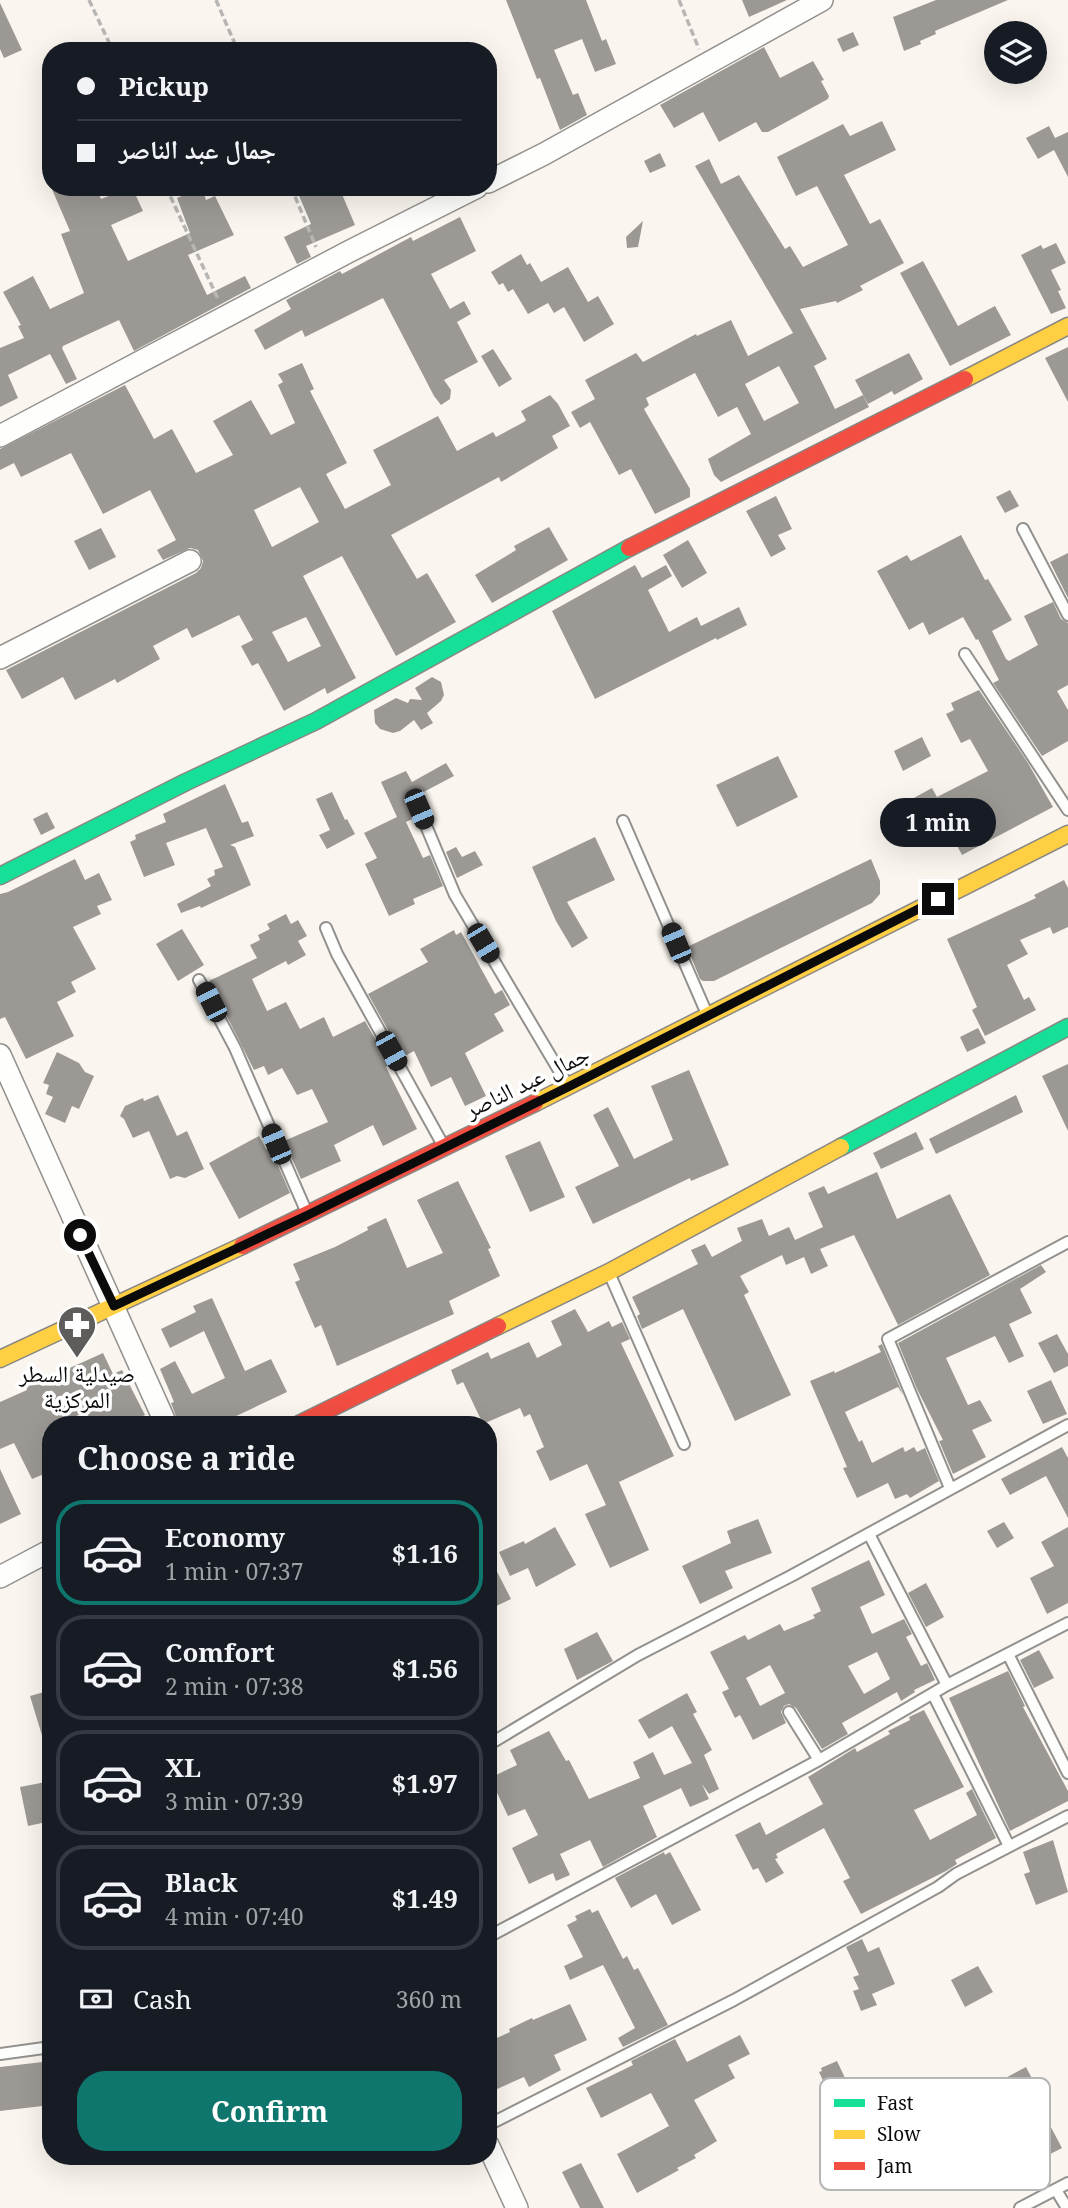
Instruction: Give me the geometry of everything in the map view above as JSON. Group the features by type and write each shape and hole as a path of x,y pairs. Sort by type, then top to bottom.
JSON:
{"street":[{"path":"497,178 822,0"},
{"path":"0,436 459,196"},
{"path":"0,876 186,782 316,721 628,548 1068,326"},
{"path":"0,658 190,561"},
{"name":"جمال عبد الناصر","path":"0,1359 308,1215 708,1017 1068,834"},
{"path":"315,1416 609,1272 1068,1027"},
{"path":"0,1055 162,1416"},
{"path":"0,1577 42,1555"},
{"path":"497,2165 517,2208"}],"lane":[{"path":"1023,529 1068,615"},
{"path":"965,654 1068,810"},
{"path":"419,809 455,895 568,1087"},
{"path":"623,821 708,1017"},
{"path":"326,929 337,954 444,1148"},
{"path":"200,980 235,1048 308,1215"},
{"path":"950,1488 888,1339 1068,1242"},
{"path":"609,1272 684,1444"},
{"path":"497,1740 638,1655 869,1534 1068,1425"},
{"path":"869,1534 947,1685"},
{"path":"497,1932 819,1760 947,1685 1068,1623"},
{"path":"1009,1654 1068,1773"},
{"path":"933,1694 1009,1846"},
{"path":"789,1712 819,1760"},
{"path":"497,2120 734,2000 1009,1846 1068,1816"},
{"path":"0,2054 42,2048"},
{"path":"1020,2208 1068,2183"},
{"path":"1056,2190 1066,2208"}],"path":[{"path":"89,0 109,42"},
{"path":"216,0 234,42"},
{"path":"679,0 705,64"},
{"path":"170,196 227,316"},
{"path":"295,196 324,265"}],"building":[{"path":"506,0 586,0 602,41 606,39 616,64 595,72 582,39 554,50 573,95 578,93 587,115 560,130 540,78 537,79"},
{"path":"742,0 787,0 749,17"},
{"path":"936,0 1008,0 935,31 936,34 920,41 921,44 904,51 893,17"},
{"path":"0,3 22,50 4,58 0,49"},
{"path":"853,32 859,45 843,52 837,39"},
{"path":"764,47 780,78 813,61 824,80 821,81 828,99 768,132 762,132 756,122 719,142 703,112 674,128 660,105"},
{"path":"882,121 896,150 844,175 870,224 880,219 904,263 860,286 863,290 837,303 836,301 800,309 827,359 814,366 835,409 863,395 869,407 721,482 714,475 708,459 751,434 737,407 718,417 695,373 646,398 649,405 644,409 690,489 690,497 655,514 631,469 619,475 590,422 580,428 571,412 595,399 585,380 636,353 643,362 696,334 697,336 731,320 748,356 793,333 695,166 709,159 721,184 739,175 785,249 790,246 803,267 848,245 817,186 796,196 777,157 843,124 850,136","holes":["779,366 799,403 764,421 745,384"]},
{"path":"1049,126 1055,138 1068,132 1068,177 1054,150 1038,159 1026,138"},
{"path":"660,153 666,166 650,173 644,161"},
{"path":"55,196 100,196 101,199 109,196 136,196 143,211 111,225 128,261 190,233 177,198 205,196 206,200 215,196 234,235 188,255 207,295 245,276 251,288 134,351 119,320 63,346 77,379 66,384 50,354 8,375 18,398 0,407 0,348 24,338 18,326 21,325 3,292 33,276 50,309 84,293 61,234 70,231"},
{"path":"299,196 343,196 355,225 306,246 311,257 297,264 284,237 311,224"},
{"path":"460,217 476,251 431,274 450,309 464,301 471,314 457,322 478,362 444,380 451,390 450,399 441,405 434,396 383,298 305,337 302,330 265,350 254,330 291,309 286,300 411,237 413,241"},
{"path":"643,221 638,247 627,248 626,237"},
{"path":"1056,243 1066,263 1051,270 1066,308 1051,314 1021,255 1041,245 1043,249"},
{"path":"521,254 541,282 568,267 588,302 598,296 614,324 584,342 564,307 554,313 548,303 528,314 513,289 508,292 503,283 499,285 491,272"},
{"path":"923,261 958,326 995,306 1011,335 950,366 900,273"},
{"path":"1068,347 1068,402 1045,358"},
{"path":"493,349 512,379 499,387 481,356"},
{"path":"909,353 923,379 894,395 892,391 868,404 855,380"},
{"path":"302,363 314,389 310,391 347,463 326,474 345,509 391,485 373,450 438,416 457,451 493,432 496,437 524,422 526,420 521,411 550,395 570,426 552,436 558,448 501,482 499,477 391,535 417,579 427,573 456,622 396,656 342,556 303,576 356,678 327,694 325,688 284,711 258,663 252,666 241,646 253,640 239,615 192,638 187,628 153,646 160,659 117,683 115,679 75,700 63,677 22,699 6,670 196,573 203,561 198,550 190,548 163,560 157,550 176,540 150,490 103,514 71,453 21,477 14,463 0,470 0,449 125,385 154,439 172,429 196,473 233,455 213,421 251,400 271,435 295,423 278,385 283,382 278,374","holes":["300,487 319,522 272,547 254,510","306,617 321,646 288,662 272,632"]},
{"path":"1010,490 1019,506 1005,513 996,497"},
{"path":"776,496 792,529 778,535 786,549 771,557 746,511"},
{"path":"549,527 568,560 492,603 475,575 516,550 514,546"},
{"path":"101,528 116,557 89,570 74,541"},
{"path":"961,535 985,580 988,579 1012,620 992,631 1006,659 1009,661 1038,645 1024,616 1053,602 1061,619 1068,623 1068,685 1057,691 1068,710 1068,741 1042,756 993,683 999,680 978,639 976,640 963,617 929,635 923,622 909,630 877,571 907,555 911,561"},
{"path":"688,540 707,573 682,588 663,555"},
{"path":"1068,553 1068,598 1050,562"},
{"path":"635,565 642,578 666,565 672,576 648,590 669,632 697,617 701,626 739,607 747,625 595,699 552,611"},
{"path":"432,677 441,682 444,695 427,713 433,723 421,730 414,720 393,733 380,729 375,723 374,710 396,698 408,703 410,699 422,700 415,688"},
{"path":"979,690 1028,763 1053,807 962,855 942,817 915,831 901,805 932,788 937,797 988,771 970,739 961,743 946,714 954,710 951,703"},
{"path":"922,737 931,756 903,771 894,751"},
{"path":"778,756 798,797 737,827 716,785"},
{"path":"446,763 454,776 412,798 414,818 406,822 423,858 430,855 443,886 413,899 415,904 389,916 365,864 377,858 364,833 397,817 381,782 406,771 412,782"},
{"path":"225,784 242,823 248,821 254,836 230,845 235,847 251,885 201,908 200,906 181,913 177,904 211,886 207,879 215,875 214,870 223,867 206,828 166,843 175,865 144,877 130,842 136,839 135,835 166,822 163,814"},
{"path":"332,792 355,834 327,849 319,835 330,830 316,799"},
{"path":"47,812 55,828 41,835 33,819"},
{"path":"595,837 615,880 567,902 588,938 572,948 556,921 532,867"},
{"path":"456,847 462,857 475,851 483,865 457,878 446,852"},
{"path":"75,859 85,880 99,873 112,900 97,906 101,914 73,927 96,969 71,982 76,992 57,1002 74,1036 26,1059 5,1017 0,1019 0,894"},
{"path":"871,859 880,881 880,894 872,903 714,981 700,979 687,947"},
{"path":"1064,880 1068,888 1068,927 1053,934 1050,927 1020,940 1028,954 1007,965 1024,1000 1029,997 1036,1010 985,1036 972,1010 977,1007 947,939 1036,898 1034,895"},
{"path":"286,914 291,924 298,920 307,936 298,941 306,955 288,965 286,961 252,979 267,1011 286,1002 300,1029 324,1017 333,1037 365,1021 390,1065 386,1067 417,1129 383,1146 373,1125 334,1145 341,1161 301,1179 284,1141 328,1122 312,1089 297,1095 282,1068 268,1075 264,1066 254,1070 209,981 257,958 250,945 260,940 258,935 270,929 267,924"},
{"path":"182,929 204,965 178,981 156,944"},
{"path":"454,930 456,935 461,932 495,994 502,990 510,1005 494,1014 504,1031 465,1053 486,1096 465,1106 451,1077 431,1087 414,1051 403,1057 368,994 428,962 420,949"},
{"path":"978,1028 986,1043 967,1052 960,1037"},
{"path":"57,1052 79,1063 85,1072 94,1076 79,1109 72,1106 65,1123 45,1114 53,1097 46,1094 49,1085 43,1083"},
{"path":"1068,1064 1068,1131 1042,1076"},
{"path":"689,1070 729,1165 691,1181 690,1178 593,1224 575,1187 619,1166 593,1115 608,1107 634,1159 673,1140 651,1086"},
{"path":"158,1095 177,1136 187,1131 204,1169 185,1178 177,1176 170,1179 149,1131 133,1138 120,1116 125,1106"},
{"path":"1016,1095 1023,1112 936,1154 929,1139"},
{"path":"916,1132 924,1149 881,1169 873,1153"},
{"path":"259,1136 266,1149 270,1147 290,1193 239,1219 209,1163"},
{"path":"540,1141 565,1197 530,1212 505,1156"},
{"path":"877,1172 897,1219 950,1194 990,1275 898,1325 854,1235 820,1249 828,1266 811,1274 804,1257 786,1265 782,1255 740,1276 749,1292 744,1295 791,1395 735,1421 683,1309 642,1329 637,1316 640,1314 632,1297 698,1264 691,1250 705,1244 712,1257 742,1241 737,1228 762,1219 769,1236 789,1227 795,1240 823,1227 808,1193 824,1186 828,1194"},
{"path":"458,1181 491,1248 488,1249 500,1276 449,1301 454,1314 337,1366 321,1325 315,1328 295,1282 300,1280 293,1264 335,1247 386,1218 407,1268 443,1253 417,1200"},
{"path":"1041,1265 1046,1272 1020,1289 1032,1313 1009,1324 1024,1356 1009,1363 995,1336 946,1358 968,1405 980,1400 992,1421 972,1430 986,1457 953,1474 939,1441 943,1440 917,1389 898,1343"},
{"path":"212,1298 245,1371 271,1359 287,1392 236,1416 176,1416 171,1403 174,1402 160,1369 175,1361 192,1394 225,1378 204,1331 170,1348 161,1329 196,1312 193,1306"},
{"path":"575,1309 588,1332 609,1321 612,1327 622,1322 630,1339 621,1343 674,1456 619,1482 649,1550 610,1568 585,1514 606,1505 587,1464 550,1481 536,1451 544,1447 530,1414 524,1417 520,1408 497,1418 479,1416 463,1382 457,1385 451,1370 488,1352 491,1359 529,1342 537,1358 562,1345 551,1321"},
{"path":"1057,1334 1068,1354 1068,1366 1054,1373 1038,1343"},
{"path":"882,1344 903,1395 898,1387 845,1412 872,1463 903,1447 905,1452 914,1447 917,1452 925,1448 939,1481 910,1498 907,1494 895,1499 888,1483 857,1498 843,1468 847,1467 810,1381 881,1352 878,1346"},
{"path":"103,1353 113,1374 122,1370 145,1415 88,1416 86,1412 76,1416 42,1416 42,1475 32,1479 14,1443 0,1449 0,1402 27,1390 25,1384 51,1373 52,1376"},
{"path":"1051,1380 1067,1414 1043,1424 1027,1391"},
{"path":"1062,1447 1068,1458 1068,1518 1046,1476 1010,1495 1001,1479"},
{"path":"0,1469 21,1514 0,1524"},
{"path":"758,1519 772,1553 725,1571 733,1588 700,1604 682,1566 731,1543 727,1531"},
{"path":"1004,1522 1014,1538 997,1548 987,1531"},
{"path":"555,1527 576,1565 536,1587 528,1568 510,1576 499,1552 524,1541 525,1544"},
{"path":"1068,1527 1068,1603 1047,1614 1030,1578 1054,1566 1041,1542"},
{"path":"869,1560 885,1595 860,1607 872,1634 904,1619 912,1634 906,1637 921,1666 927,1663 935,1680 914,1690 915,1692 901,1701 897,1692 842,1723 848,1734 822,1749 796,1708 789,1704 784,1706 781,1712 786,1723 753,1740 740,1715 735,1718 722,1692 729,1689 710,1652 745,1635 748,1640 780,1624 784,1631 815,1618 813,1615 821,1611 811,1588","holes":["877,1652 890,1679 864,1694 848,1666","770,1665 785,1693 760,1706 746,1678"]},
{"path":"497,1572 511,1599 497,1606"},
{"path":"926,1583 944,1617 926,1627 908,1593"},
{"path":"597,1632 613,1661 577,1680 564,1649"},
{"path":"1039,1650 1054,1678 1034,1688 1020,1660"},
{"path":"1008,1671 1025,1706 1023,1707 1068,1791 1068,1801 1010,1831 949,1698"},
{"path":"42,1693 42,1736 30,1696"},
{"path":"687,1693 697,1712 693,1714 712,1750 704,1755 719,1789 709,1794 702,1784 709,1799 690,1807 681,1788 643,1806 657,1837 603,1867 590,1840 560,1854 570,1875 556,1881 553,1873 529,1884 512,1848 538,1835 525,1809 508,1816 497,1793 497,1775 517,1765 510,1750 549,1731 566,1761 569,1760 589,1799 640,1778 633,1762 653,1752 664,1775 692,1763 672,1726 649,1739 638,1720"},
{"path":"924,1710 964,1787 914,1810 930,1840 977,1815 966,1793 972,1789 996,1838 955,1860 957,1864 946,1871 861,1914 843,1881 850,1878 824,1828 776,1854 778,1858 775,1859 784,1873 766,1883 758,1868 753,1870 735,1835 760,1822 766,1835 823,1804 808,1777 855,1748 857,1752 890,1734 888,1731"},
{"path":"42,1783 42,1823 28,1826 20,1787"},
{"path":"1053,1840 1068,1892 1036,1905 1024,1874 1030,1872 1023,1852"},
{"path":"664,1852 665,1855 670,1852 701,1910 672,1925 656,1894 631,1908 615,1878"},
{"path":"590,1909 592,1913 598,1910 623,1959 627,1956 634,1970 638,1968 668,2025 623,2047 618,2038 635,2028 603,1965 570,1980 564,1966 583,1957 567,1925 577,1920 575,1916"},
{"path":"862,1939 868,1952 879,1947 895,1984 872,1994 877,2005 861,2011 853,1991 859,1989 853,1977 859,1975 846,1947"},
{"path":"978,1966 993,1992 965,2007 951,1980"},
{"path":"570,2004 587,2040 554,2055 561,2070 529,2087 524,2077 497,2089 497,2038 510,2032 509,2029 532,2018 533,2020"},
{"path":"740,2035 750,2054 728,2065 735,2078 694,2100 717,2141 694,2155 696,2158 677,2168 679,2170 637,2193 617,2154 669,2126 651,2093 601,2118 586,2088 633,2065 631,2061 675,2039 687,2062"},
{"path":"837,2061 845,2078 822,2078 819,2072 822,2071 821,2068"},
{"path":"42,2062 42,2106 0,2111 0,2067"},
{"path":"1026,2067 1032,2078 1005,2078"},
{"path":"1050,2125 1062,2148 1050,2154"},
{"path":"581,2163 604,2208 580,2208 562,2172"}],"traffic: fast":[{"path":"0,876 186,782 316,721 629,548"},
{"path":"841,1147 1068,1027"}],"traffic: slow":[{"path":"965,379 1068,326"},
{"path":"535,1103 1068,834"},
{"path":"498,1326 609,1272 841,1147"},
{"path":"0,1359 242,1246"}],"traffic: jam":[{"path":"629,548 965,379"},
{"path":"242,1246 535,1103"},
{"path":"315,1416 498,1326"}],"place":[{"name":"صيدلية السطر المركزية","path":"77,1359"}],"route":[{"path":"80,1235 114,1306 308,1215 568,1087 938,899"}]}
